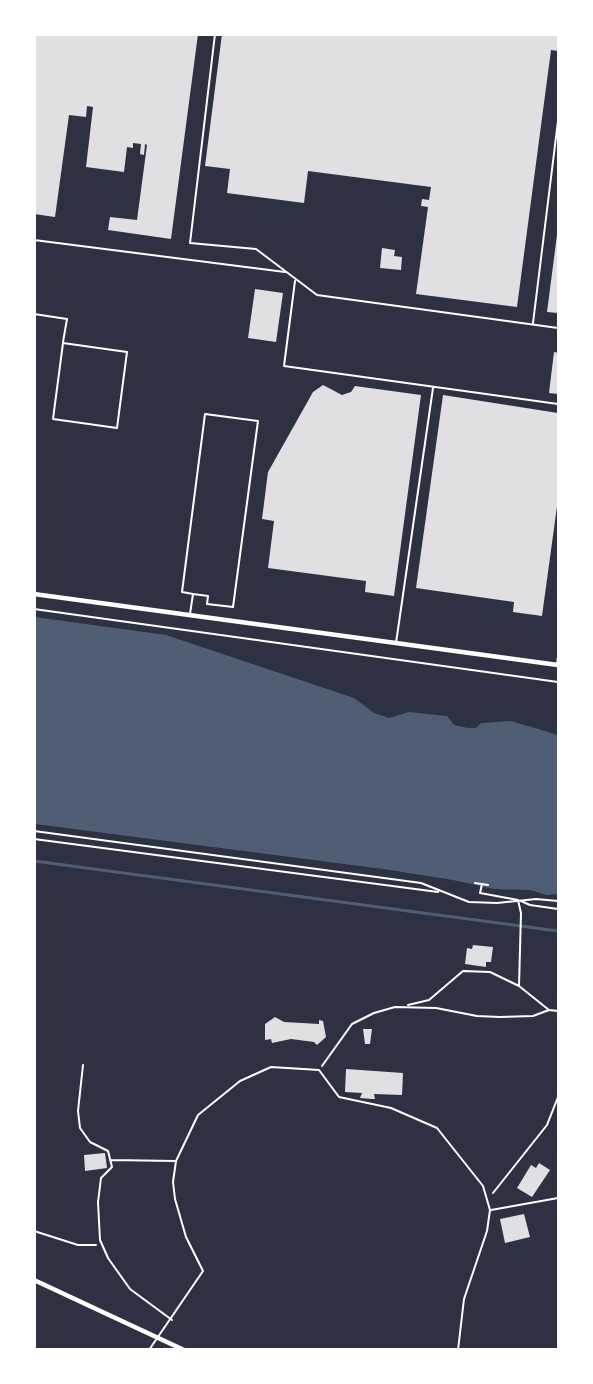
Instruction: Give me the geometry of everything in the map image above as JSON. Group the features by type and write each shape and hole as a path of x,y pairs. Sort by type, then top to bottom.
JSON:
{"street":[{"path":"34,594 558,665"},
{"path":"34,1280 184,1350"}],"lane":[{"path":"215,34 190,243 256,249 317,295 558,328"},
{"path":"533,324 558,121"},
{"path":"34,240 285,272"},
{"path":"295,280 284,366 558,404"},
{"path":"34,314 67,319 63,344 53,419 117,428 127,352 63,344"},
{"path":"396,643 434,387"},
{"path":"205,414 258,421 233,607 207,604 208,596 193,594 182,592 205,414"},
{"path":"189,616 193,594"},
{"path":"558,656 558,665"},
{"path":"83,1065 78,1111 80,1128 90,1142 108,1151 112,1167 101,1178 98,1202 102,1245 108,1258 130,1289 172,1320"},
{"path":"149,1350 172,1320 203,1271 186,1238 175,1199 173,1182 176,1161 198,1115 240,1081 271,1067 319,1070 339,1097 391,1108 437,1128 483,1186 490,1210 487,1231 464,1299 458,1350"},
{"path":"110,1160 176,1161"},
{"path":"490,1210 558,1198"}],"path":[{"path":"34,609 558,682"},
{"path":"34,831 421,883 459,900 479,903 518,900 558,901"},
{"path":"34,838 441,892"},
{"path":"475,883 488,885"},
{"path":"482,884 480,893 558,909"},
{"path":"518,900 521,913 519,987"},
{"path":"319,1070 352,1024 374,1013 429,1000 463,971 490,972 519,987 549,1010"},
{"path":"404,1005 436,1008 477,1016 500,1017 532,1016 549,1010 558,1011"},
{"path":"487,1200 547,1125 558,1097"},
{"path":"34,1231 78,1245 102,1245"}],"water":[{"path":"35,617 166,635 354,698 374,713 389,718 409,712 447,716 454,725 468,728 476,728 481,723 511,721 558,735 558,894 547,895 530,890 494,889 383,869 35,824"}],"building":[{"path":"34,34 198,34 171,239 108,230 110,217 137,220 147,145 145,144 144,155 140,154 141,144 133,143 133,148 127,147 124,172 86,167 93,107 87,106 86,117 69,115 55,217 34,214"},
{"path":"222,34 558,34 558,51 551,50 517,307 416,294 428,207 421,206 422,199 429,200 431,187 308,171 304,203 227,193 230,169 205,166"},
{"path":"558,235 558,313 547,312"},
{"path":"382,248 395,250 394,256 402,257 401,270 380,268"},
{"path":"255,289 283,293 276,342 248,338"},
{"path":"554,352 558,353 558,394 549,393"},
{"path":"323,385 342,395 351,392 355,386 421,395 394,596 365,592 366,581 268,568 274,521 262,519 268,472 313,392"},
{"path":"443,395 558,413 558,499 542,616 513,612 514,602 416,588"},
{"path":"473,945 493,947 491,962 486,962 486,967 465,964 467,948 472,949"},
{"path":"275,1017 284,1022 319,1024 319,1020 323,1021 326,1037 317,1045 314,1042 291,1039 272,1043 271,1039 265,1040 265,1024"},
{"path":"363,1029 372,1029 370,1044 365,1044"},
{"path":"346,1069 403,1073 402,1095 374,1094 375,1099 372,1099 360,1098 362,1093 345,1092"},
{"path":"105,1153 107,1168 85,1171 84,1155"},
{"path":"539,1163 550,1170 532,1197 517,1188 531,1165 536,1168"},
{"path":"524,1214 530,1237 505,1243 500,1219"}],"waterway":[{"path":"34,861 558,931"}]}
